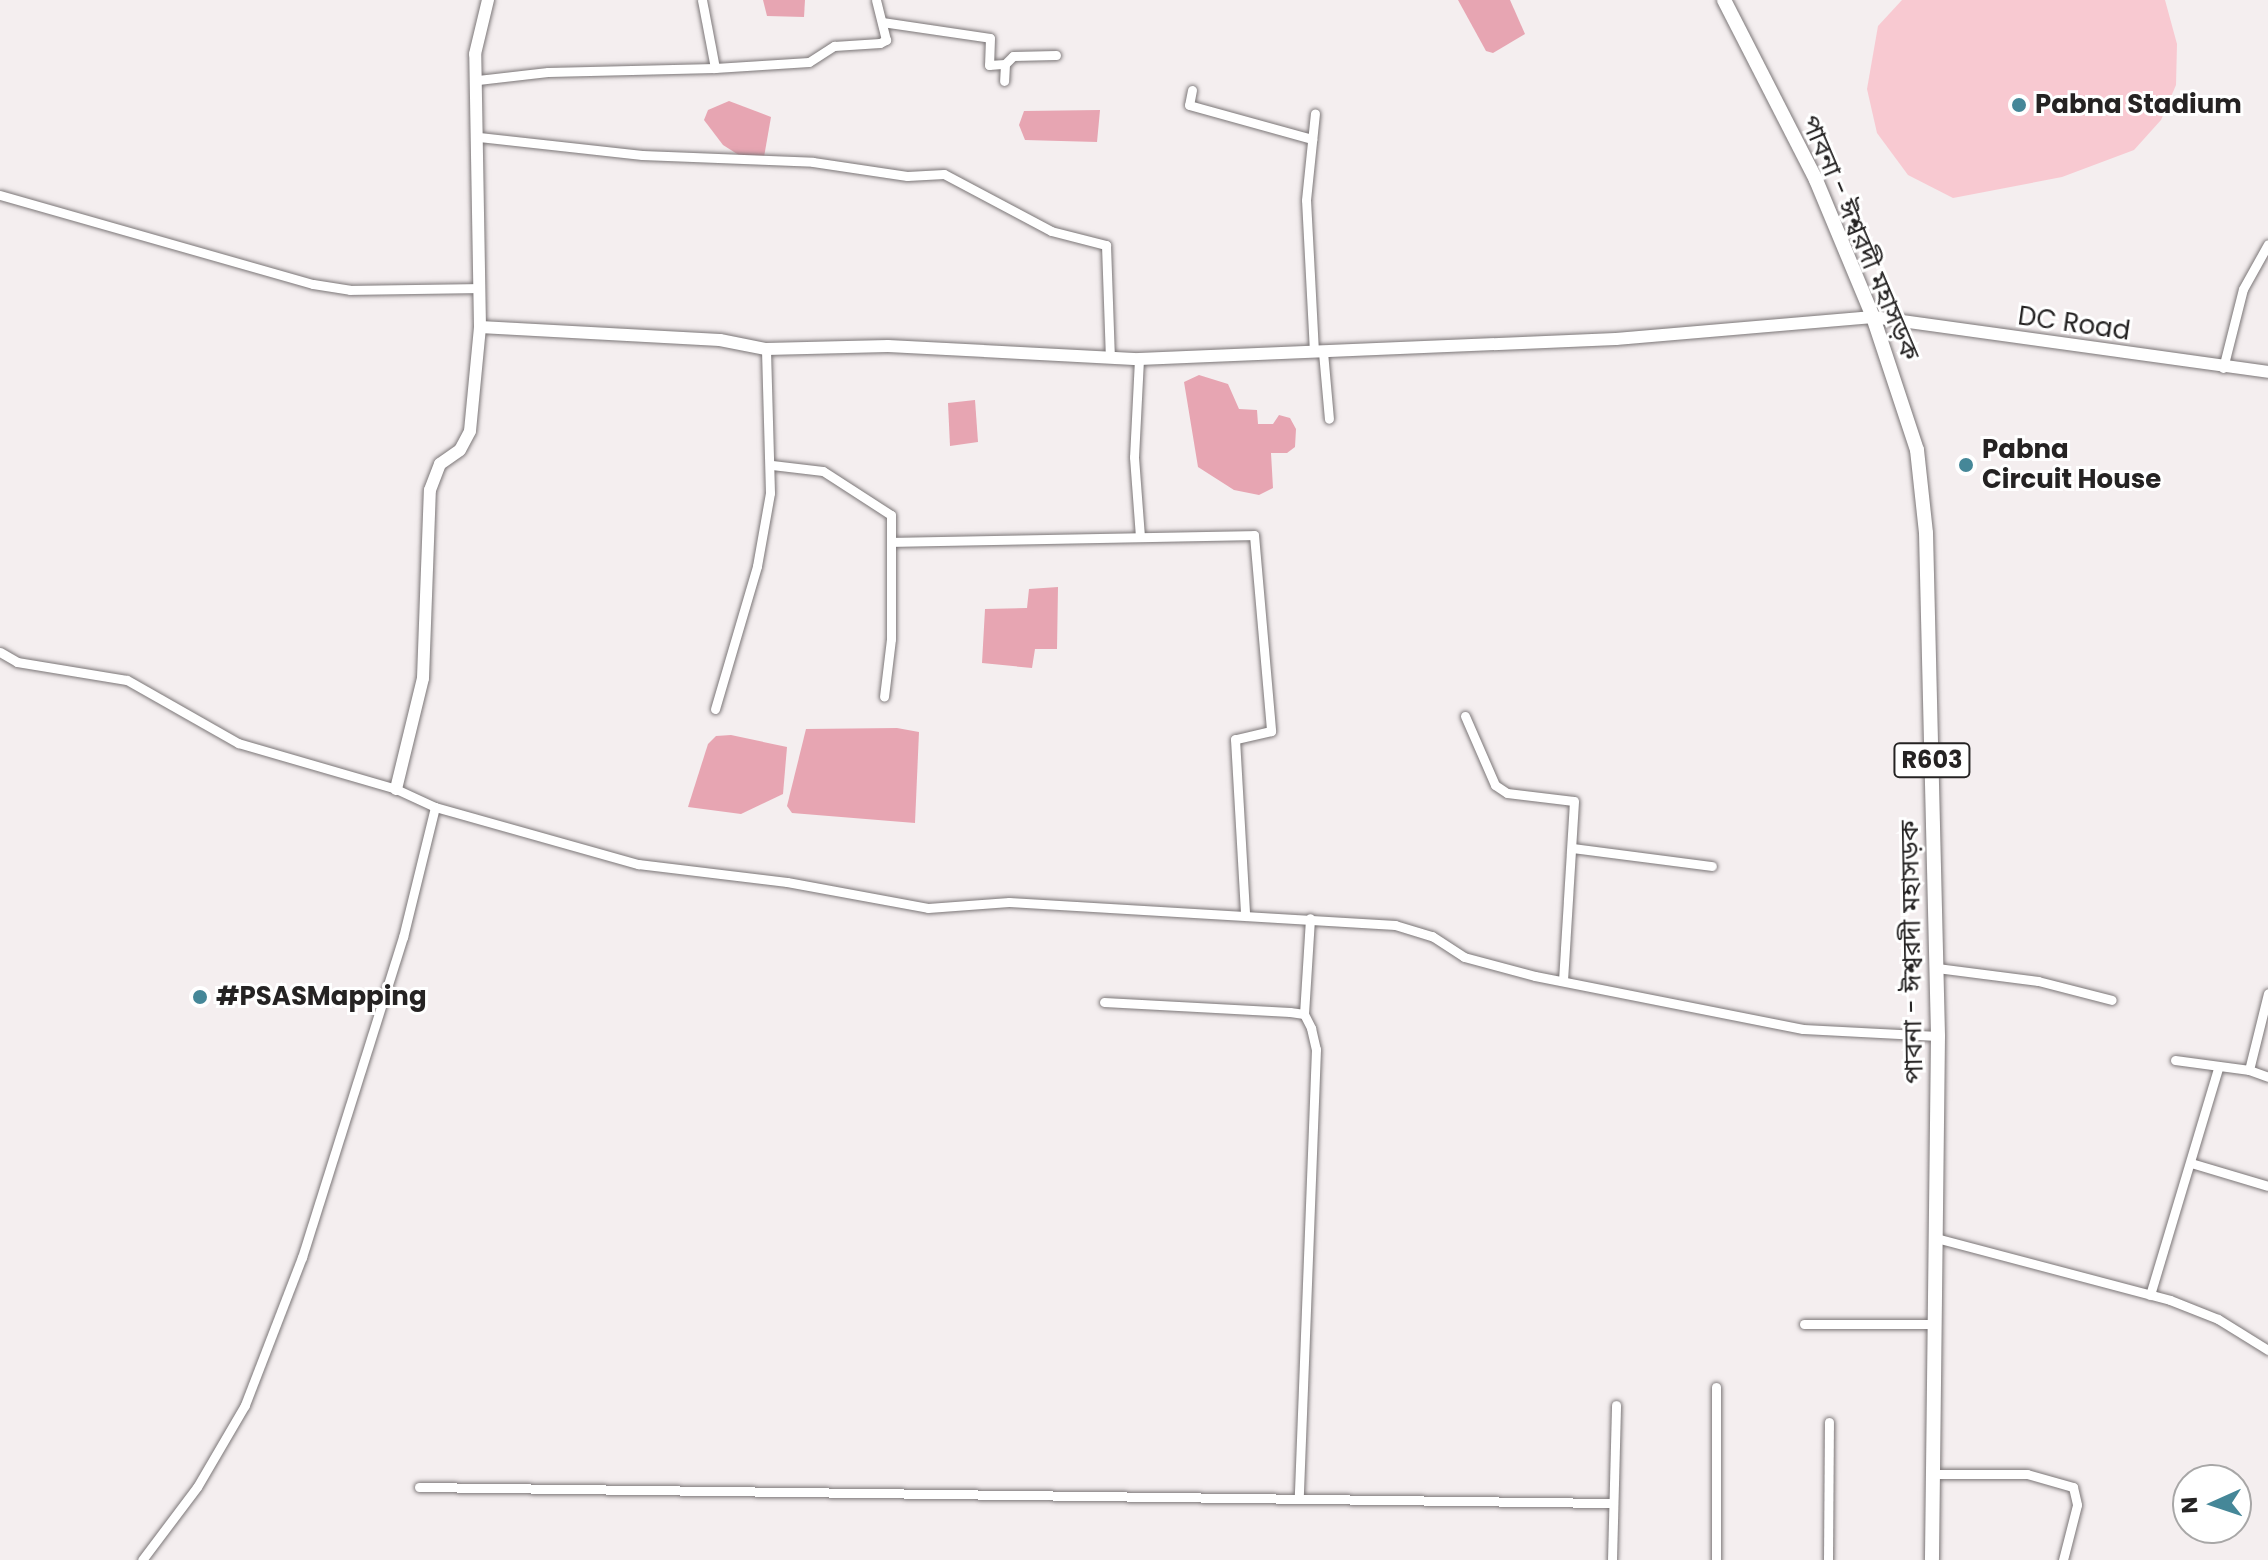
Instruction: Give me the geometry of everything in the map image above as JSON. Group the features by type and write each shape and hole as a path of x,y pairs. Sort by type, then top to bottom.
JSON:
{"main road":[{"name":"পাবনা - ঈশ্বরদী মহাসড়ক","path":"1724,0 1816,180 1873,317 1917,450 1926,533 1938,1036 1932,1560"}],"street":[{"path":"396,789 423,678 430,490 440,464 460,450 470,431 480,327 478,80 475,54 488,0"},
{"path":"702,0 715,68"},
{"path":"478,80 548,72 809,62 834,46 886,40 876,0"},
{"path":"882,22 990,38 989,65 1005,64 1013,56 1056,55"},
{"path":"1004,81 1005,64"},
{"path":"1192,90 1189,105 1312,139"},
{"path":"1315,113 1306,254 1329,419"},
{"path":"479,137 642,155 813,162 907,176 944,174 1051,231 1106,245 1110,357"},
{"path":"0,195 313,284 350,290 479,288"},
{"path":"2223,368 2243,289 2268,244"},
{"name":"DC Road","path":"480,327 720,340 766,349 888,346 1139,359 1616,339 1873,317 2268,372"},
{"path":"715,709 757,566 772,465 766,349"},
{"path":"1139,359 1134,457 1140,537"},
{"path":"772,465 823,471 891,515 884,697"},
{"path":"892,542 1140,537 1257,539 1271,731 1235,739 1245,915"},
{"path":"0,652 17,662 127,680 238,743 396,789 435,807 638,864 787,882 928,908 1009,902 1395,925 1432,936 1464,957 1563,981 1803,1029 1938,1036"},
{"path":"1465,716 1495,785 1507,793 1574,801 1563,981"},
{"path":"142,1560 197,1487 245,1405 302,1257 403,937 435,807"},
{"path":"1573,848 1712,866"},
{"path":"1299,1496 1316,1049 1304,1014 1310,918"},
{"path":"1937,968 2038,981 2112,1000"},
{"path":"2249,1070 2268,993"},
{"path":"1104,1002 1304,1014"},
{"path":"2175,1060 2249,1070 2268,1077"},
{"path":"2150,1295 2218,1068"},
{"path":"2191,1163 2268,1186"},
{"path":"1936,1238 2150,1295 2218,1319 2268,1350"},
{"path":"1804,1324 1934,1324"},
{"path":"1716,1387 1716,1560"},
{"path":"1612,1560 1611,1503 1616,1405"},
{"path":"1828,1560 1829,1422"},
{"path":"1932,1474 2027,1474 2073,1487 2077,1505 2063,1560"},
{"path":"419,1487 1299,1496 1611,1503"}],"shaded area":[{"path":"763,0 805,0 804,17 767,16"},
{"path":"1458,0 1510,0 1525,34 1493,53 1486,51"},
{"name":"Pabna Stadium","path":"1902,0 2165,0 2177,44 2176,85 2161,120 2134,150 2062,177 1953,198 1908,175 1877,133 1867,89 1878,26"},
{"path":"729,101 771,117 764,157 742,157 723,145 704,120 708,110"},
{"path":"1100,110 1097,142 1025,140 1019,125 1024,111"},
{"path":"1199,375 1228,384 1239,409 1257,410 1258,424 1273,424 1279,415 1290,418 1296,429 1295,447 1287,453 1271,453 1273,488 1259,495 1234,490 1198,467 1184,382"},
{"path":"975,400 978,442 950,446 948,403"},
{"path":"1058,587 1057,649 1035,649 1032,668 982,663 985,609 1027,608 1029,589"},
{"path":"897,728 919,732 915,823 792,813 787,806 806,729"},
{"path":"731,735 787,747 783,794 741,814 688,807 708,744 716,736"}],"place":[{"name":"Pabna Stadium","path":"2019,105"},
{"name":"Pabna Circuit House","path":"1966,465"},
{"name":"#PSASMapping","path":"200,997"}]}
